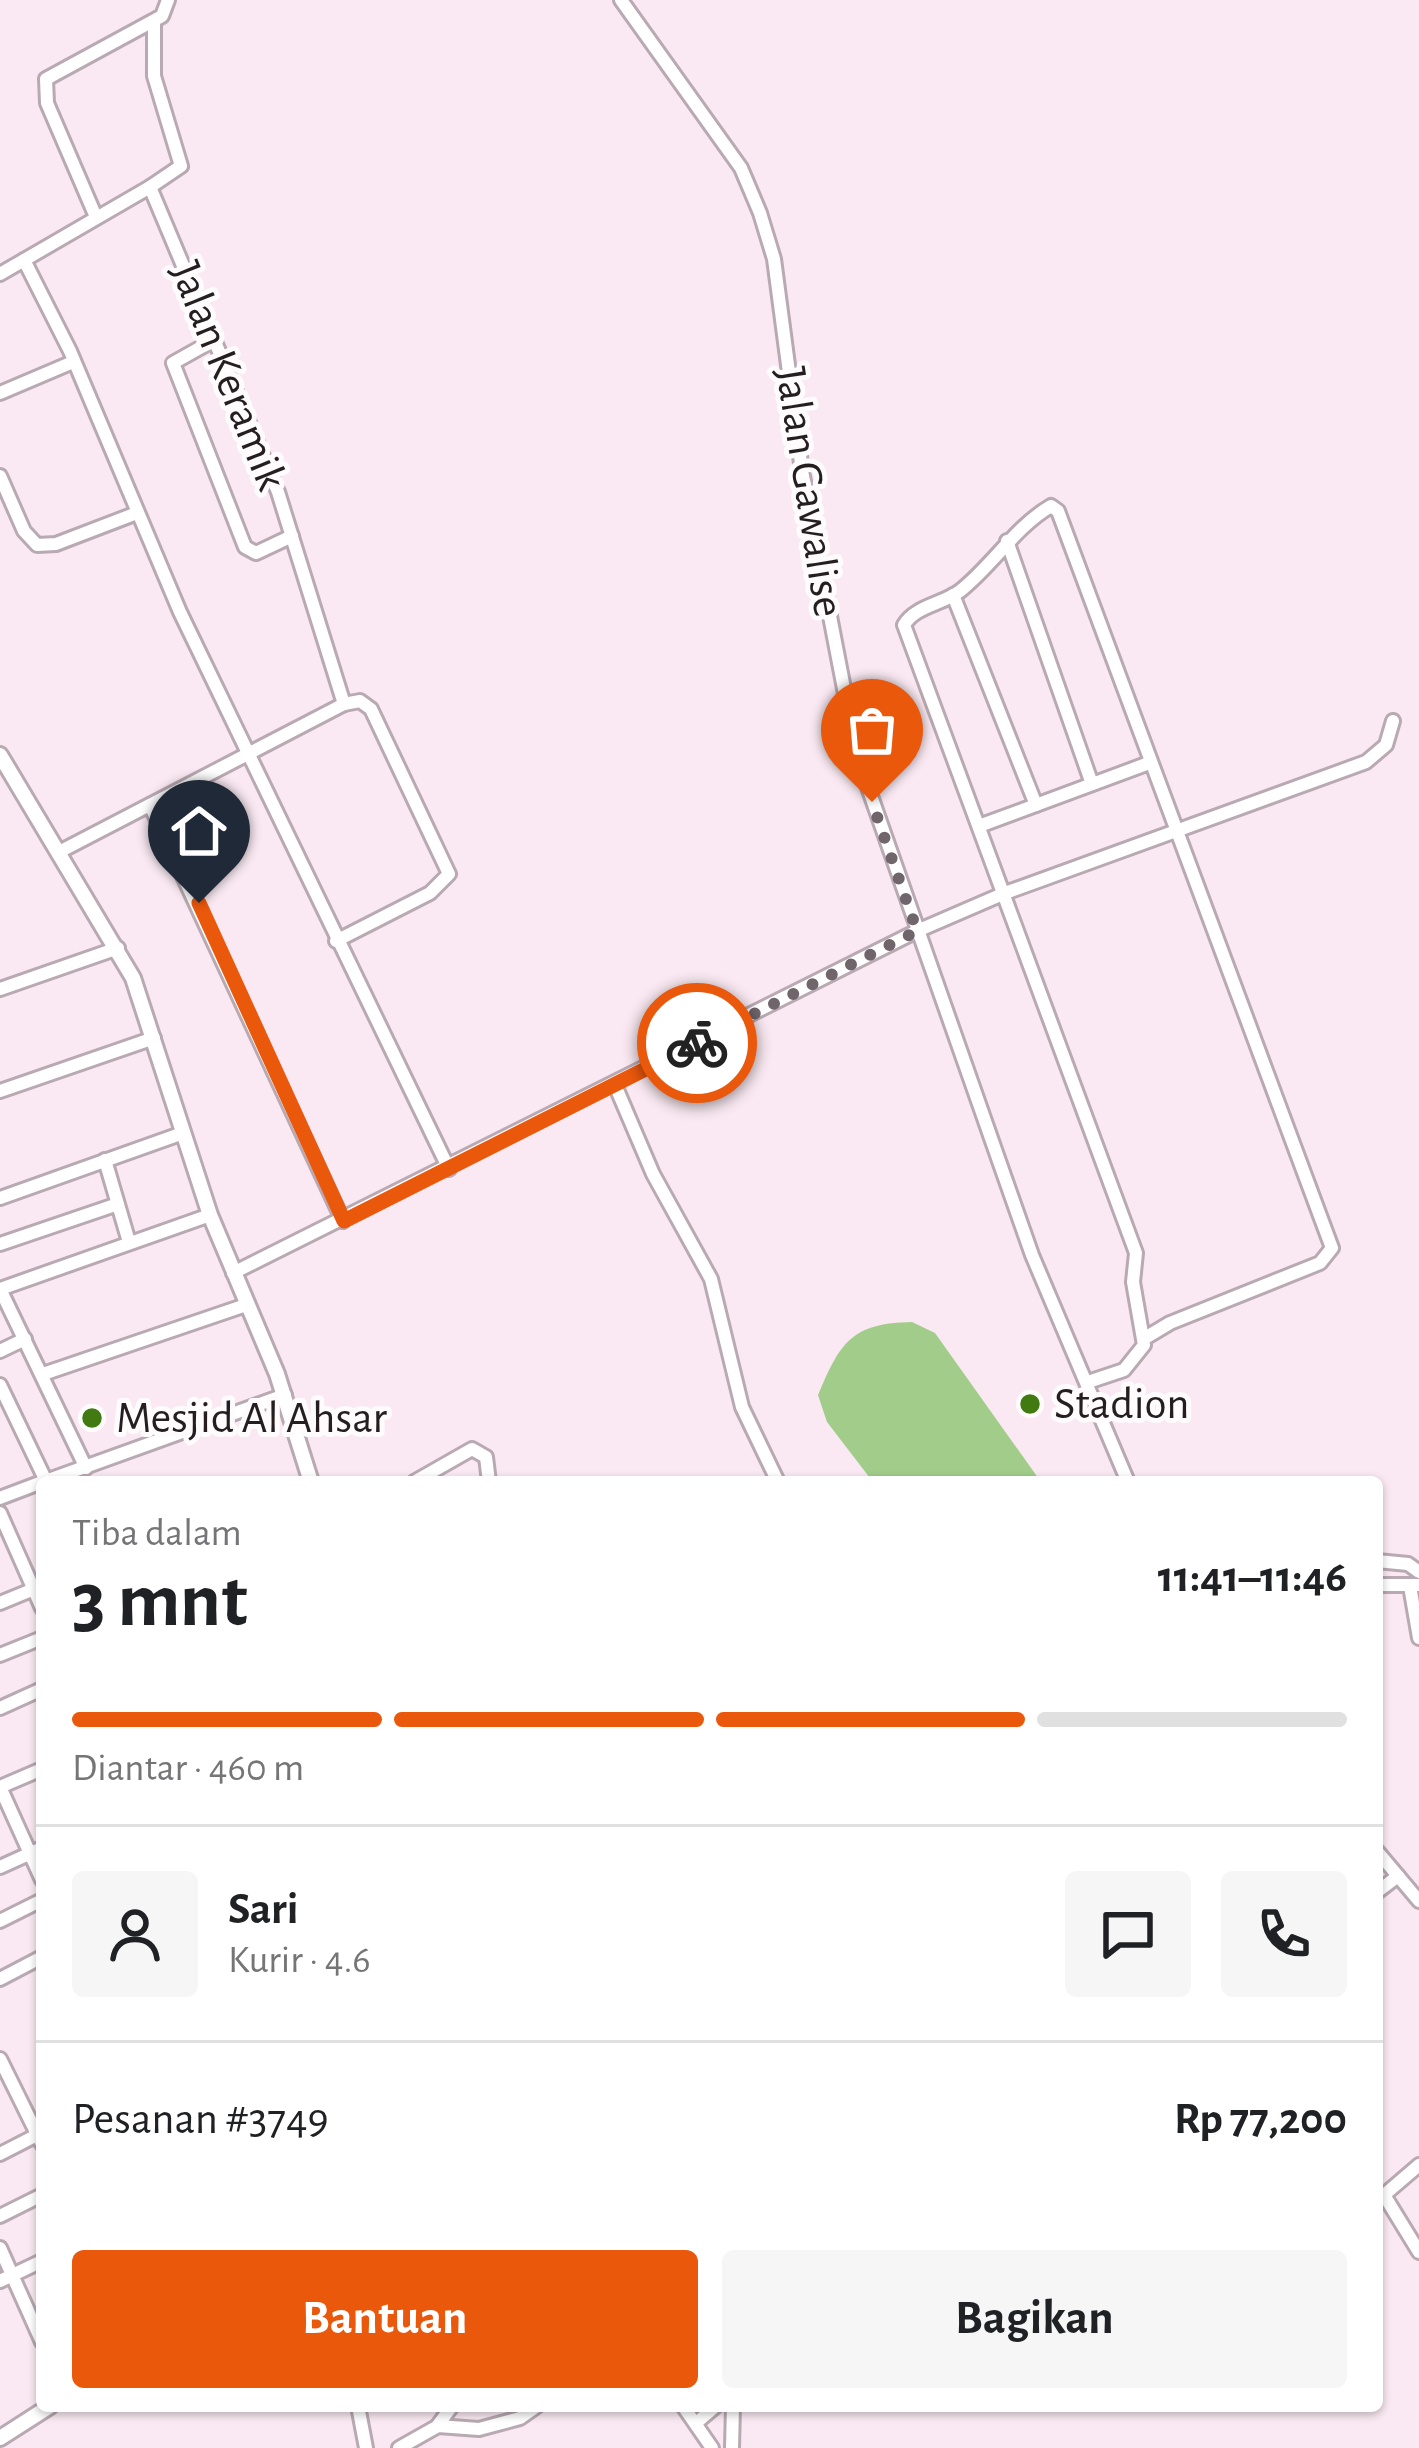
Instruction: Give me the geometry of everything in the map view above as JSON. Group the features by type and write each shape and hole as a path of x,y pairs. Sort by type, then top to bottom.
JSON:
{"street":[{"path":"96,218 44,86 55,71 154,21 168,10 168,0"},
{"name":"Jalan Gawalise","path":"621,0 741,168 760,213 775,259 802,471 846,714 1032,1255 1126,1476"},
{"path":"0,274 181,166 154,76 154,21"},
{"name":"Jalan Keramik","path":"150,188 292,536 344,704"},
{"path":"24,260 248,753 449,1169"},
{"path":"214,340 173,363 245,547 256,553 292,536"},
{"path":"0,393 74,362"},
{"path":"0,476 24,531 38,545 56,544 137,513"},
{"path":"1088,1382 1130,1366 1145,1338 1332,1252 1058,511 1048,507 953,595 911,615 904,625 1133,1243 1133,1282 1145,1338"},
{"path":"1007,541 1092,784"},
{"path":"953,595 1036,805"},
{"path":"59,852 344,704 360,701 370,709 449,874 430,893 337,941"},
{"path":"233,1273 917,931 1004,892 1175,834 1366,761 1386,745 1393,721"},
{"path":"0,755 118,948 154,1038 210,1215 284,1395 309,1476"},
{"path":"979,826 1149,763"},
{"path":"149,805 344,1221"},
{"path":"0,989 118,948"},
{"path":"0,1091 154,1038"},
{"path":"615,1085 653,1174 711,1279 742,1407 775,1476"},
{"path":"0,1180 3,1197 183,1133"},
{"path":"105,1160 128,1242"},
{"path":"0,1244 115,1205"},
{"path":"86,1468 0,1289 210,1215"},
{"path":"43,1374 246,1305"},
{"path":"0,1351 25,1339"},
{"path":"0,1385 41,1476"},
{"path":"62,1476 284,1395"},
{"path":"425,1476 472,1449 486,1457 488,1476"},
{"path":"0,1498 36,1485"},
{"path":"0,1513 36,1594"},
{"path":"0,1554 15,1548"},
{"path":"1383,1562 1408,1564 1419,1571"},
{"path":"1383,1585 1415,1586 1419,1638"},
{"path":"0,1603 34,1589"},
{"path":"0,1655 36,1640"},
{"path":"0,1708 36,1692"},
{"path":"0,1867 36,1850 0,1787 36,1772"},
{"path":"1383,1858 1419,1901"},
{"path":"1383,1887 1398,1876"},
{"path":"0,1921 36,1903"},
{"path":"0,1979 36,1960"},
{"path":"0,2059 36,2130"},
{"path":"0,2091 14,2082"},
{"path":"0,2154 36,2140"},
{"path":"1383,2195 1419,2165"},
{"path":"0,2216 36,2198"},
{"path":"1383,2202 1419,2252"},
{"path":"0,2248 7,2277 36,2331"},
{"path":"7,2277 36,2264"},
{"path":"0,2438 41,2412"},
{"path":"359,2412 366,2448"},
{"path":"399,2448 438,2426 448,2412"},
{"path":"438,2426 479,2429 528,2412"},
{"path":"688,2412 712,2448"},
{"path":"696,2423 709,2412"},
{"path":"732,2448 733,2412"}],"green space":[{"path":"912,1322 935,1333 1037,1476 868,1476 827,1422 818,1395 851,1339 892,1323"}],"way so far":[{"path":"697,1043 917,931 872,802"}],"place":[{"name":"Stadion","path":"1030,1404"},
{"name":"Mesjid Al Ahsar","path":"92,1418"}],"route":[{"path":"199,903 344,1221 697,1043"}]}
